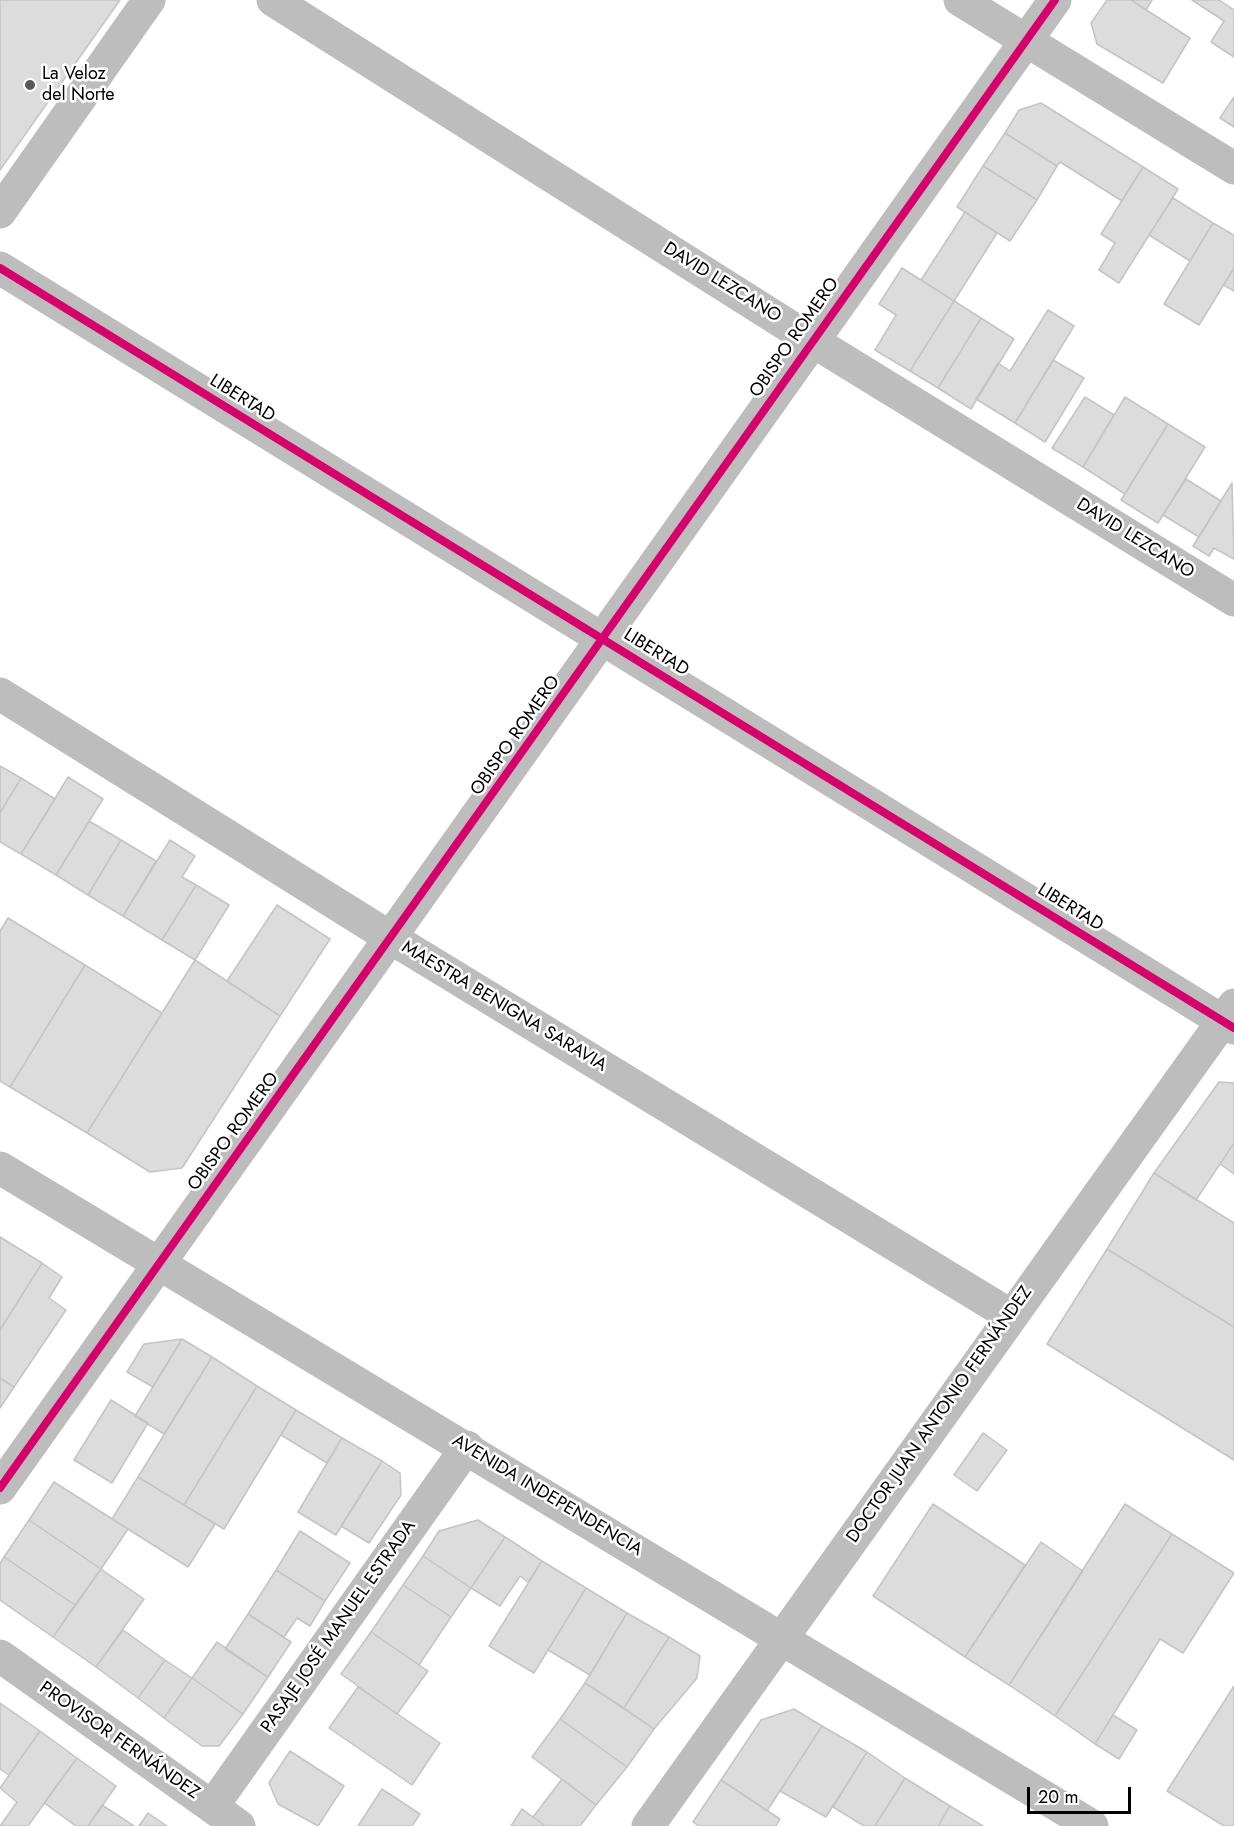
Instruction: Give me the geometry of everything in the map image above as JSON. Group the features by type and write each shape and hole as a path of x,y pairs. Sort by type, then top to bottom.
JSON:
{"street":[{"path":"0,212 149,0"},
{"name":"DAVID LEZCANO","path":"273,0 812,340 1234,600"},
{"path":"960,0 1234,168"},
{"name":"OBISPO ROMERO","path":"0,1488 1055,0"},
{"name":"LIBERTAD","path":"0,268 603,638 1230,1018"},
{"name":"MAESTRA BENIGNA SARAVIA","path":"0,694 392,938 1010,1315"},
{"name":"DOCTOR JUAN ANTONIO FERNÁNDEZ","path":"648,1826 1010,1315 1230,1018"},
{"name":"AVENIDA INDEPENDENCIA","path":"0,1168 467,1447 1089,1825"},
{"name":"PASAJE JOSÉ MANUEL ESTRADA","path":"212,1807 467,1447"},
{"name":"PROVISOR FERNÁNDEZ","path":"0,1656 239,1826"}],"building":[{"name":"La Veloz del Norte","path":"0,0 120,0 0,170"},
{"path":"1107,0 1131,0 1190,38 1163,83 1097,44 1091,23"},
{"path":"1131,0 1152,0 1146,10"},
{"path":"1192,0 1219,0 1234,10 1234,57 1211,42 1224,21"},
{"path":"1234,97 1234,127 1220,118"},
{"path":"1041,103 1143,167 1122,201 1060,162 1057,166 1005,133 1019,110"},
{"path":"1005,133 1057,166 1037,200 983,166"},
{"path":"983,166 1037,200 1010,241 957,207"},
{"path":"1143,167 1178,189 1119,283 1099,270 1115,243 1101,234"},
{"path":"1173,198 1213,223 1190,261 1149,235"},
{"path":"965,212 997,233 954,301 921,280"},
{"path":"1213,223 1234,235 1234,268 1199,325 1164,304"},
{"path":"902,268 954,301 910,371 875,350 896,315 879,304"},
{"path":"1234,268 1234,291 1224,285"},
{"path":"954,301 981,318 938,388 910,371"},
{"path":"1048,310 1074,326 1015,423 976,399 998,363 1010,371"},
{"path":"981,318 1014,339 971,409 938,388"},
{"path":"1053,360 1084,378 1045,442 1015,423"},
{"path":"1085,397 1114,415 1083,467 1052,448"},
{"path":"1125,397 1168,424 1125,494 1083,467"},
{"path":"1168,424 1205,447 1158,523 1121,500"},
{"path":"1186,479 1221,501 1199,537 1163,515"},
{"path":"1232,483 1234,559 1214,548 1209,556 1193,546"},
{"path":"0,766 21,778 0,813"},
{"path":"68,777 103,799 56,875 21,854"},
{"path":"21,778 55,799 21,854 0,842 0,813"},
{"path":"89,821 121,840 88,895 56,875"},
{"path":"121,840 156,861 123,916 88,895"},
{"path":"170,840 195,856 182,877 196,885 162,940 123,916"},
{"path":"196,885 229,905 195,960 162,940"},
{"path":"277,905 330,939 280,1016 227,981"},
{"path":"8,918 85,965 10,1087 0,1081 0,931"},
{"path":"195,960 280,1016 182,1168 150,1172 87,1133"},
{"path":"85,965 162,1013 87,1133 10,1087"},
{"path":"1219,1082 1234,1083 1234,1143 1196,1200 1154,1173"},
{"path":"1234,1143 1234,1174 1220,1164"},
{"path":"1154,1173 1234,1223 1234,1327 1107,1249"},
{"path":"0,1237 42,1263 0,1330"},
{"path":"1107,1249 1234,1327 1234,1460 1047,1344"},
{"path":"42,1263 62,1277 49,1298 66,1310 14,1387 0,1378 0,1330"},
{"path":"182,1339 212,1357 164,1434 135,1416"},
{"path":"182,1339 153,1387 127,1372 144,1344"},
{"path":"212,1357 257,1386 184,1505 138,1477"},
{"path":"0,1378 14,1387 0,1408"},
{"path":"257,1386 296,1410 224,1529 184,1505"},
{"path":"111,1400 148,1423 112,1483 74,1460"},
{"path":"296,1410 342,1438 327,1463 281,1435"},
{"path":"983,1433 1007,1450 977,1491 954,1475"},
{"path":"342,1438 382,1461 336,1535 298,1512"},
{"path":"382,1461 400,1473 401,1495 369,1543 341,1526"},
{"path":"138,1477 215,1524 188,1567 112,1519"},
{"path":"54,1482 128,1529 101,1569 29,1520"},
{"path":"933,1504 1025,1565 965,1657 873,1596"},
{"path":"1125,1504 1172,1534 1055,1716 1009,1685"},
{"path":"29,1520 101,1569 75,1605 4,1557"},
{"path":"478,1520 505,1537 471,1588 423,1556 439,1531"},
{"path":"300,1531 350,1563 325,1601 276,1570"},
{"path":"1172,1534 1234,1573 1183,1653 1160,1639 1095,1744 1055,1716"},
{"path":"505,1537 542,1561 528,1582 520,1576 500,1606 471,1588"},
{"path":"1041,1542 1083,1571 1009,1685 965,1657"},
{"path":"423,1556 471,1588 451,1617 403,1585"},
{"path":"4,1557 75,1605 53,1637 0,1600 0,1563"},
{"path":"542,1561 586,1588 534,1673 489,1646"},
{"path":"101,1569 144,1599 96,1667 53,1637"},
{"path":"276,1570 325,1601 310,1626 297,1618 284,1637 248,1614"},
{"path":"403,1585 451,1617 419,1665 371,1632"},
{"path":"586,1588 627,1613 590,1675 548,1650"},
{"path":"627,1613 669,1637 624,1708 585,1683"},
{"path":"248,1614 291,1642 268,1677 225,1649"},
{"path":"123,1630 165,1660 138,1698 96,1667"},
{"path":"371,1632 428,1671 397,1714 341,1674"},
{"path":"669,1637 700,1656 697,1678 654,1729 624,1708"},
{"path":"217,1642 268,1677 243,1714 192,1678"},
{"path":"165,1660 192,1678 164,1718 138,1698"},
{"path":"192,1678 243,1714 219,1746 202,1746 164,1718"},
{"path":"585,1683 654,1729 627,1767 560,1719"},
{"path":"1234,1686 1234,1826 1224,1826 1167,1791"},
{"path":"358,1687 440,1743 412,1785 329,1728"},
{"path":"0,1703 40,1731 9,1775 0,1769"},
{"path":"794,1709 822,1726 767,1811 721,1780 761,1720"},
{"path":"1113,1715 1137,1730 1119,1759 1095,1744"},
{"path":"560,1719 627,1767 596,1805 532,1757"},
{"path":"822,1726 867,1752 826,1817 780,1791"},
{"path":"40,1731 77,1758 28,1826 0,1826 17,1802 0,1788"},
{"path":"290,1751 344,1786 318,1826 278,1804 269,1783"},
{"path":"867,1752 905,1778 875,1826 864,1826 833,1807"},
{"path":"77,1758 116,1786 88,1826 76,1826 44,1803"},
{"path":"905,1778 950,1806 938,1826 875,1826"},
{"path":"562,1779 596,1805 580,1826 546,1826 533,1817"},
{"path":"721,1780 780,1819 776,1826 699,1826 693,1822"},
{"path":"382,1789 420,1814 412,1826 358,1826"},
{"path":"102,1805 134,1826 88,1826"},
{"path":"950,1806 983,1826 938,1826"},
{"path":"522,1809 533,1817 546,1826 511,1826"},
{"path":"148,1813 167,1826 139,1826"}],"cycle path":[{"path":"0,1488 1055,0"},
{"path":"0,268 1234,1028"}],"place":[{"name":"La Veloz del Norte","path":"30,85"}]}
